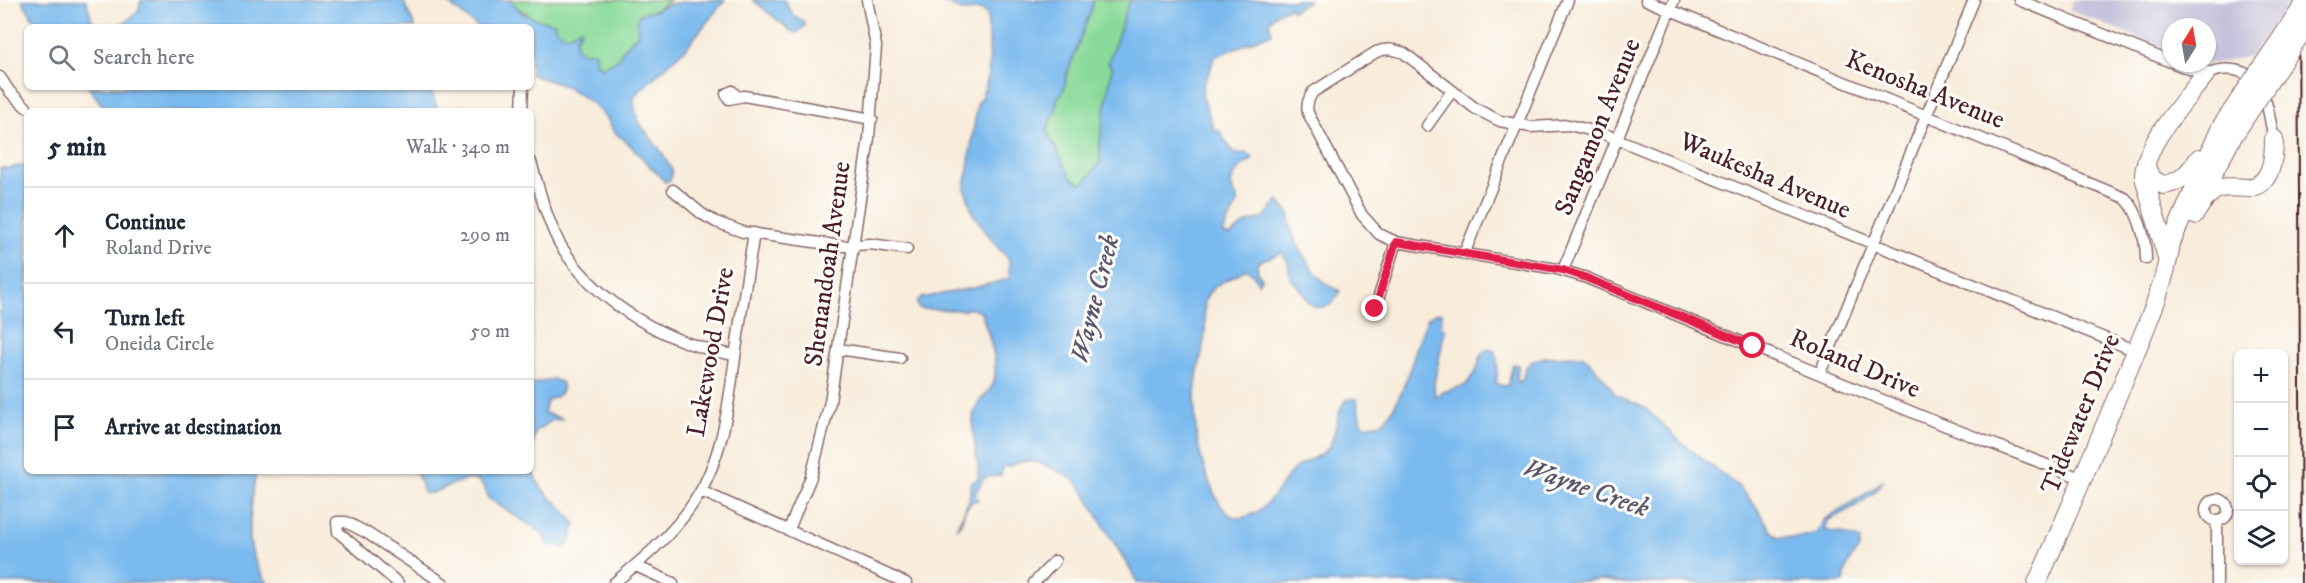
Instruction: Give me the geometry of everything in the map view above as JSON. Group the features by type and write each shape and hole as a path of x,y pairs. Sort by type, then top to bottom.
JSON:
{"highway":[{"name":"Tidewater Drive","path":"2037,583 2136,351 2168,263 2171,243 2227,132 2306,2"},
{"name":"Tidewater Drive","path":"2168,263 2182,247 2227,132 2306,26"},
{"path":"2168,263 2144,177 2146,163 2151,147 2205,75"},
{"path":"2146,163 2148,173 2157,182 2164,185 2180,180 2227,132"},
{"path":"2227,132 2229,170 2240,185 2247,188"},
{"path":"2194,215 2213,191 2247,188 2262,183 2269,173 2274,152 2274,139"}],"street":[{"name":"Shenandoah Avenue","path":"789,529 816,461 830,402 872,119 876,46 867,0"},
{"path":"1464,254 1568,0"},
{"name":"Kenosha Avenue","path":"1646,0 1672,5 1927,116 2125,198 2131,203 2136,216 2145,244 2146,259"},
{"path":"1820,373 1974,0"},
{"path":"2019,0 2162,58"},
{"name":"Sangamon Avenue","path":"1563,270 1672,5"},
{"name":"Waukesha Avenue","path":"1309,97 1313,92 1376,52 1395,49 1404,53 1487,116 1517,125 1569,125 1586,128 1617,139 2136,351"},
{"path":"2198,72 2205,75 2221,69 2230,69 2254,79 2264,97 2274,139"},
{"path":"0,76 10,92 26,106"},
{"path":"522,108 523,90"},
{"path":"1427,126 1452,91"},
{"path":"738,98 744,96 872,119"},
{"name":"Roland Drive","path":"1309,97 1308,113 1362,215 1379,234 1396,242 1563,270 1584,277 1936,422 2083,479"},
{"path":"534,171 557,239 573,263 596,287 629,312 660,331 698,348 735,355"},
{"path":"673,190 702,214 730,228 842,246 870,244 908,249"},
{"name":"Lakewood Drive","path":"614,583 636,566 681,520 710,473 723,434 754,233"},
{"path":"1375,309 1396,242"},
{"path":"838,349 900,358"},
{"path":"701,491 906,583"},
{"path":"2217,521 2217,583"},
{"path":"398,583 338,532 337,522 346,522 367,533 443,583"},
{"path":"1034,583 1055,561"},
{"path":"636,566 673,583"}],"shaded area":[{"path":"2073,0 2292,0 2251,56 2216,63 2216,18 2162,18 2162,47 2069,10"}],"green space":[{"path":"509,0 671,0 637,22 638,34 618,59 603,68 576,48 576,38 581,32 577,30 571,36 557,31"},
{"path":"1092,0 1130,0 1108,62 1112,68 1100,140 1100,162 1084,183 1080,183 1071,178 1048,134 1049,124 1056,110 1057,98 1063,92 1067,74 1093,5"}],"water":[{"path":"22,0 86,0 93,24 42,24 39,21 35,22"},
{"path":"141,0 403,0 414,24 122,24 138,12"},
{"path":"444,0 509,0 524,14 555,23 555,28 564,34 570,34 582,28 576,38 576,48 585,53 589,51 595,53 595,63 602,68 618,59 638,34 639,14 679,2 725,0 686,48 634,96 635,112 640,124 672,170 670,181 665,182 627,142 614,132 608,120 593,104 566,86 534,76 534,24 474,24"},
{"path":"753,0 784,0 793,15 804,22 805,26 797,33 791,31"},
{"name":"Wayne Creek","path":"933,0 1092,0 1093,5 1067,74 1063,92 1057,98 1056,110 1049,124 1048,133 1071,178 1084,183 1100,162 1100,140 1112,68 1108,62 1130,0 1309,0 1292,11 1290,7 1277,13 1269,22 1272,33 1214,57 1210,72 1204,82 1202,95 1214,129 1219,130 1234,154 1248,153 1253,158 1239,168 1233,178 1231,184 1237,201 1224,234 1229,236 1248,222 1264,218 1278,200 1290,215 1292,231 1306,260 1324,282 1340,291 1334,301 1327,306 1311,305 1292,280 1287,261 1281,253 1257,264 1258,273 1262,278 1258,283 1253,274 1246,269 1213,288 1206,298 1204,337 1196,384 1196,427 1200,455 1209,482 1220,504 1230,515 1245,517 1261,509 1293,470 1324,452 1334,436 1341,408 1348,399 1357,399 1363,426 1382,423 1404,386 1428,318 1435,313 1442,313 1441,326 1445,330 1434,383 1435,398 1443,392 1466,385 1477,369 1481,354 1488,349 1495,351 1498,367 1496,383 1503,386 1508,385 1513,364 1518,365 1517,382 1522,381 1526,367 1534,360 1545,357 1584,356 1616,395 1645,408 1681,442 1739,487 1758,509 1771,531 1778,537 1796,538 1817,533 1824,520 1873,489 1884,479 1867,499 1827,521 1826,531 1838,532 1860,540 1859,549 1848,564 1844,583 1620,583 1604,580 1547,583 1137,583 1081,488 1058,471 1030,461 1003,467 1001,475 984,478 975,494 978,500 973,501 965,510 960,525 956,529 969,500 971,482 978,479 973,419 977,406 994,381 995,361 981,312 969,308 965,310 922,309 918,308 917,301 921,298 1009,279 1009,259 997,247 973,214 965,189 977,105 983,94 989,72 987,14 982,10 962,11"},
{"path":"90,90 431,90 437,108 105,108"},
{"path":"24,166 24,474 256,474 250,515 251,543 259,570 268,583 0,583 0,168"},
{"path":"553,379 561,382 561,392 547,401 544,413 563,419 553,420 537,429 534,440 534,383"},
{"path":"417,474 534,474 540,486 575,524 570,541 563,549 556,545 549,546 541,532 488,498 483,486 477,480 469,479 432,493 424,493"}],"railway":[{"path":"2298,0 2301,583"}],"route":[{"path":"1375,309 1396,242 1563,270 1753,346"}]}
